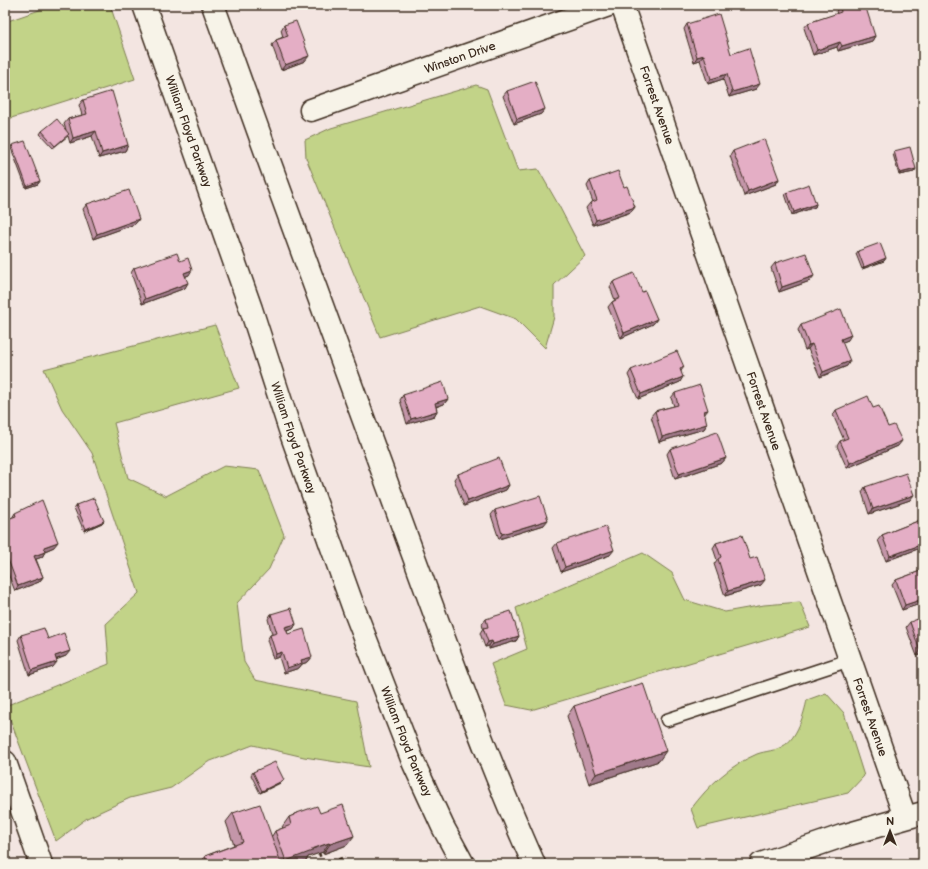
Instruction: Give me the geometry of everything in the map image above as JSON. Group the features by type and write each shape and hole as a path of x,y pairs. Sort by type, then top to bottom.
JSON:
{"main road":[{"name":"William Floyd Parkway","path":"144,5 251,309 292,436 357,616 414,764 443,827 463,864"},
{"path":"214,5 284,205 457,673 504,795 534,864"},
{"name":"Winston Drive","path":"311,110 609,5"},
{"name":"Forrest Avenue","path":"622,5 850,660 914,815"},
{"path":"5,762 41,864"},
{"path":"761,864 842,836 914,815"}],"lane":[{"path":"667,720 850,660"}],"path":[{"path":"319,853 324,864 345,856"}],"green space":[{"path":"54,5 110,5 135,79 5,120 5,22"},
{"path":"476,85 487,89 518,171 538,169 585,256 554,285 554,317 545,348 516,319 480,306 380,337 306,158 305,140 331,128"},
{"path":"215,325 239,388 114,423 128,478 166,496 224,466 259,470 284,535 269,569 237,603 244,662 255,680 356,701 369,767 304,757 253,745 208,762 171,788 130,798 87,818 56,841 5,706 109,664 106,624 139,593 92,453 62,409 44,369"},
{"path":"643,553 672,573 685,600 725,612 764,605 800,602 810,627 531,710 506,705 491,664 527,649 516,608"},
{"path":"826,693 844,713 864,776 848,793 698,828 691,809 712,784 737,764 757,754 780,748 788,743 799,726 807,700"}],"building":[{"path":"865,5 875,36 842,46 840,42 817,50 808,23 841,12 840,6"},
{"path":"719,14 731,54 749,48 760,84 732,92 727,74 711,79 704,55 697,57 687,24"},
{"path":"296,21 309,56 285,65 276,40 288,36 284,25"},
{"path":"535,81 545,109 517,119 507,91"},
{"path":"112,91 128,145 102,153 96,131 73,138 68,119 87,114 83,100"},
{"path":"57,119 69,134 55,146 42,131"},
{"path":"764,139 779,179 748,191 733,151"},
{"path":"25,141 40,181 27,186 12,145"},
{"path":"910,147 916,169 900,173 894,151"},
{"path":"618,171 624,187 627,186 635,207 596,220 590,203 597,200 590,181"},
{"path":"809,184 816,204 794,212 787,192"},
{"path":"129,190 139,219 97,234 87,204"},
{"path":"880,243 886,258 864,267 858,251"},
{"path":"177,253 180,261 188,258 192,270 184,273 188,283 145,299 134,268"},
{"path":"806,253 814,276 782,287 775,263"},
{"path":"634,273 642,292 645,291 657,319 624,333 612,302 620,298 613,282"},
{"path":"841,309 851,335 841,339 850,361 823,372 812,344 809,345 801,325"},
{"path":"677,351 684,367 680,369 683,377 641,394 631,370"},
{"path":"443,382 448,399 435,403 437,411 411,419 403,395"},
{"path":"700,385 708,410 704,411 707,424 662,437 655,411 678,405 675,393"},
{"path":"868,396 873,408 879,406 888,427 894,425 902,441 850,463 840,441 848,438 836,410"},
{"path":"717,432 726,458 679,474 670,449"},
{"path":"499,458 509,485 468,501 458,474"},
{"path":"906,473 914,495 873,509 865,487"},
{"path":"540,496 548,520 502,534 495,510"},
{"path":"94,498 104,521 86,529 76,505"},
{"path":"42,500 58,542 44,547 45,552 34,556 43,577 18,586 7,557 5,558 5,520 16,516 15,513"},
{"path":"923,519 923,544 890,556 882,535"},
{"path":"606,527 614,550 565,567 557,543"},
{"path":"742,535 750,559 757,557 765,580 728,591 718,559 721,557 716,543"},
{"path":"923,570 923,599 905,605 896,580"},
{"path":"291,608 296,624 285,627 288,634 304,629 312,657 301,660 302,663 287,668 282,652 276,654 270,635 277,633 271,614"},
{"path":"511,611 519,636 493,644 492,641 488,642 483,628 488,627 486,619"},
{"path":"923,617 923,650 920,651 910,622"},
{"path":"44,628 48,639 64,633 70,651 55,656 57,662 32,670 21,635"},
{"path":"643,683 666,751 596,774 574,706"},
{"path":"275,762 284,780 262,791 253,772"},
{"path":"260,804 281,863 208,864 205,856 243,842 233,813"},
{"path":"343,805 354,836 312,849 312,851 286,861 275,831 291,825 289,817 317,806 320,813"}]}
